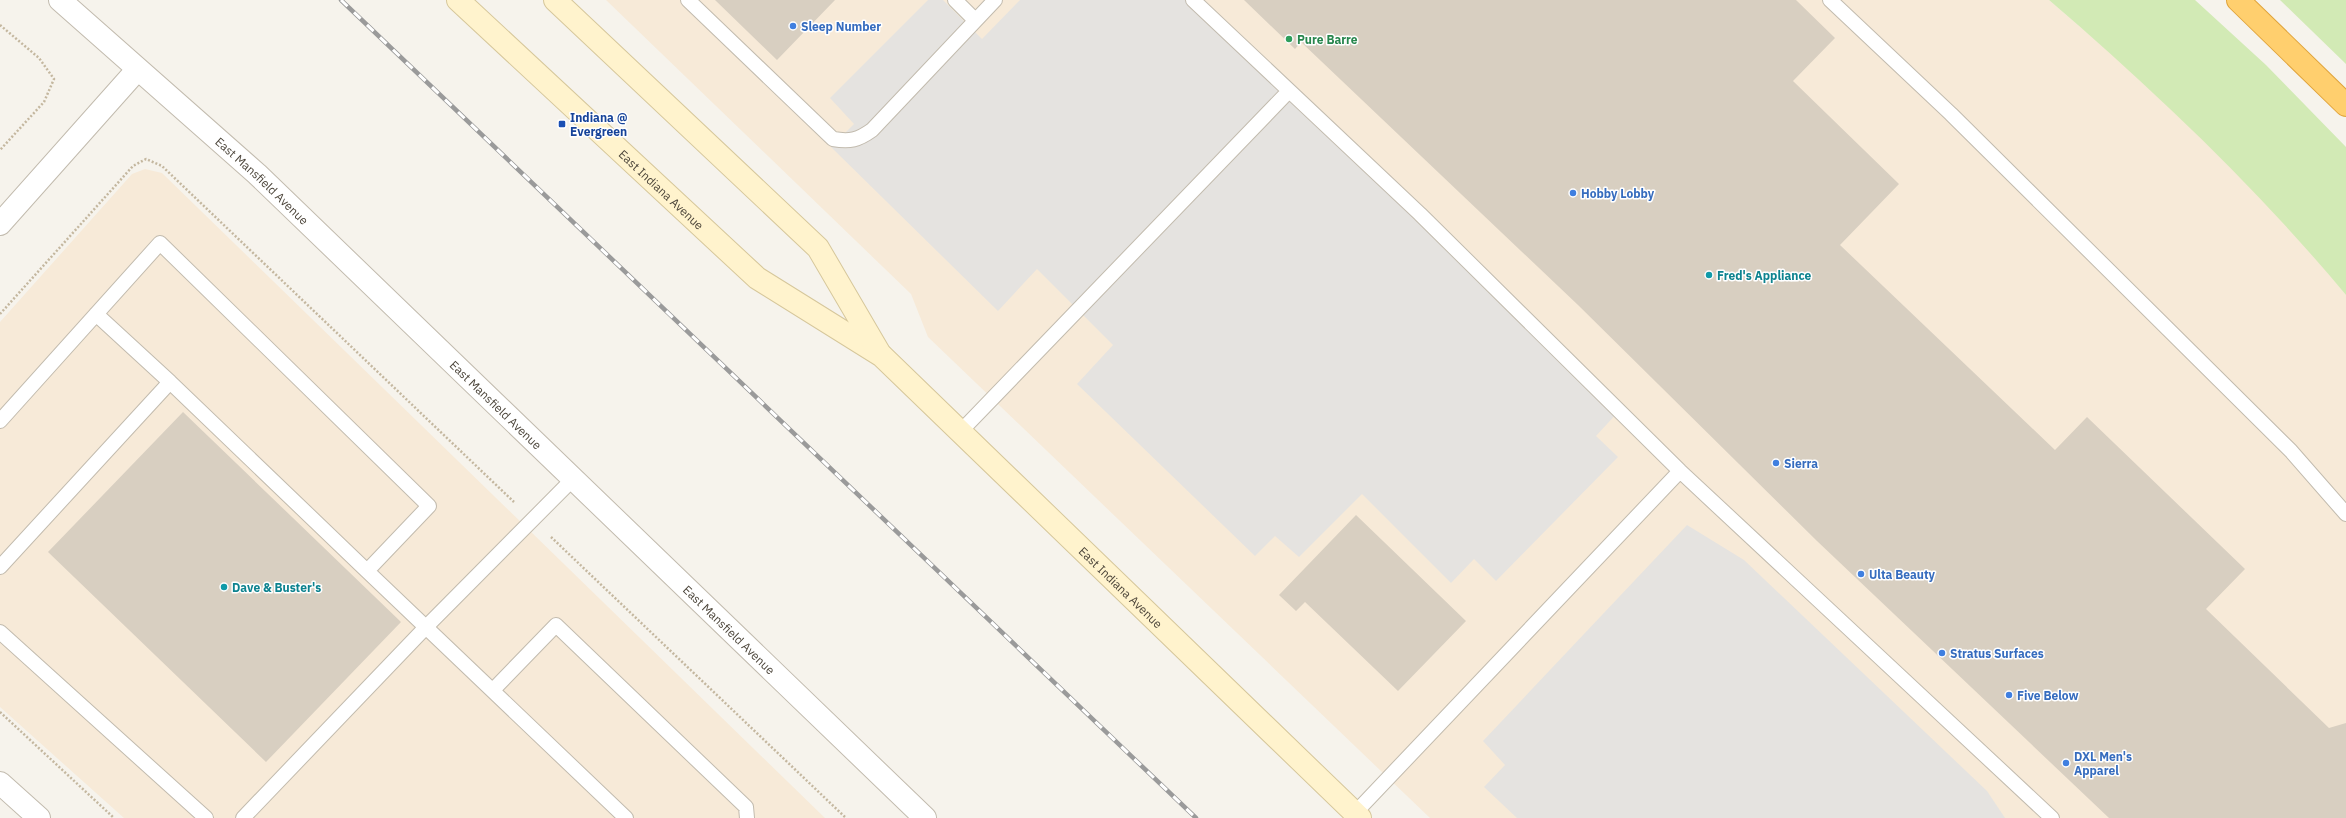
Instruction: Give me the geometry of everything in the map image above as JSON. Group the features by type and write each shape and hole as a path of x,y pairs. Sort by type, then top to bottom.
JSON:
{"highway":[{"path":"2238,0 2346,105"}],"main road":[{"name":"East Indiana Avenue","path":"555,0 818,248 882,356"},
{"name":"East Indiana Avenue","path":"462,1 757,278 882,356 1358,815"}],"street":[{"name":"East Mansfield Avenue","path":"60,0 137,70 257,174 924,818"},
{"path":"0,224 137,70"},
{"path":"0,783 39,818"}],"lane":[{"path":"688,0 833,139 850,142 860,138 872,130 995,0"},
{"path":"955,0 976,20"},
{"path":"1193,0 1420,214 1680,471 2052,818"},
{"path":"1830,0 1951,114 2292,450 2346,514"},
{"path":"961,431 1289,91"},
{"path":"0,421 160,243 429,506 367,571"},
{"path":"96,314 170,382 626,818"},
{"path":"0,567 170,382"},
{"path":"1358,815 1680,471"},
{"path":"243,818 426,627 532,519 573,480"},
{"path":"493,690 556,625 746,806 747,818"},
{"path":"0,632 206,818"}],"path":[{"path":"0,25 39,58 54,79 44,102 0,150"},
{"path":"0,314 133,166 146,160 162,166 846,818"},
{"path":"0,712 114,818"}],"shaded area":[{"path":"606,0 2049,0 2114,56 2219,154 2297,235 2346,295 2346,818 1430,818 928,337 911,294"},
{"path":"928,0 943,0 982,39 1020,0 1191,0 1619,411 1596,436 1618,457 1496,581 1474,559 1451,583 1362,494 1299,557 1275,536 1255,556 1077,384 1113,345 1037,269 998,311 831,147 854,124 830,98"},
{"path":"145,169 162,173 825,818 124,818 0,707 0,322 132,174"},
{"path":"1687,525 1744,560 1987,791 2005,818 1517,818 1484,787 1505,765 1483,741"}],"green space":[{"path":"2049,0 2195,0 2266,65 2346,147 2346,295 2277,216 2204,141 2089,34"},
{"path":"2280,0 2346,0 2346,64"}],"building":[{"path":"715,0 835,0 777,60"},
{"path":"1244,0 1796,0 1835,38 1793,81 1899,184 1840,245 2055,450 2087,417 2245,569 2206,609 2329,728 2346,723 2346,818 2109,818 1817,541 1578,305 1301,42 1295,49"},
{"name":"Dave & Buster's","path":"183,412 401,622 266,762 48,552"},
{"path":"1356,515 1466,621 1398,691 1305,602 1296,611 1279,595"}],"railway":[{"path":"341,0 1196,818"}],"place":[{"name":"Sleep Number","path":"793,26"},
{"name":"Pure Barre","path":"1289,39"},
{"name":"Indiana @ Evergreen","path":"562,124"},
{"name":"Hobby Lobby","path":"1573,193"},
{"name":"Fred's Appliance","path":"1709,275"},
{"name":"Sierra","path":"1776,463"},
{"name":"Ulta Beauty","path":"1861,574"},
{"name":"Dave & Buster's","path":"224,587"},
{"name":"Stratus Surfaces","path":"1942,653"},
{"name":"Five Below","path":"2009,695"},
{"name":"DXL Men's Apparel","path":"2066,763"}]}
